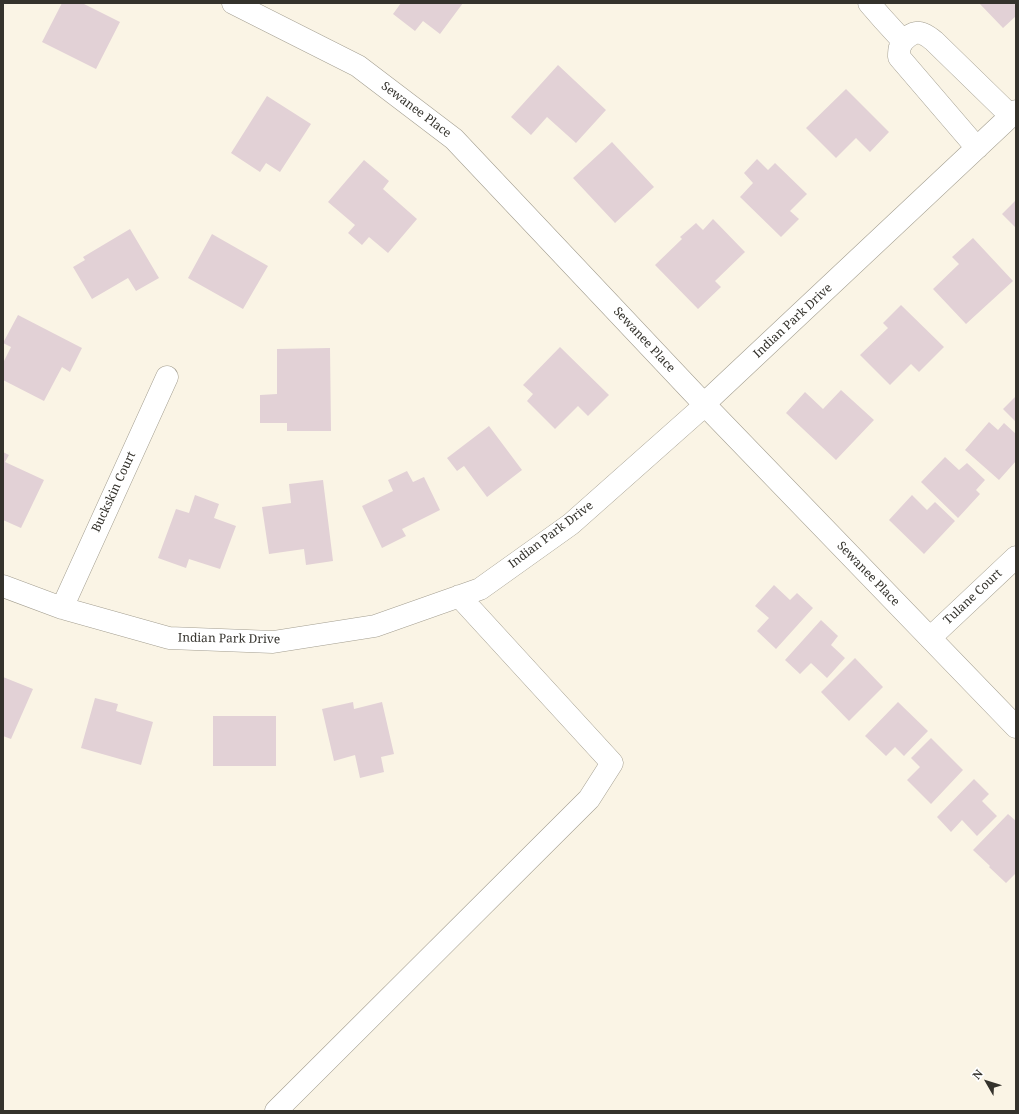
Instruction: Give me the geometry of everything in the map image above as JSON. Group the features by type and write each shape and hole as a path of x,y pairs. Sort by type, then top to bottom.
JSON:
{"street":[{"name":"Sewanee Place","path":"233,3 358,66 454,139 704,404 1016,727"},
{"path":"870,3 903,41"},
{"path":"977,148 899,57 900,46 903,41 919,32 925,34 1014,114"},
{"name":"Indian Park Drive","path":"3,586 62,608 169,638 273,642 375,626 480,589 571,524 704,406 704,404 1014,114"},
{"name":"Buckskin Court","path":"62,608 167,377"},
{"name":"Tulane Court","path":"930,638 1016,557"},
{"path":"276,1111 589,799 612,763 459,596"}],"building":[{"path":"62,3 82,3 120,22 96,69 42,42"},
{"path":"401,3 463,3 440,34 423,21 415,31 393,14"},
{"path":"979,3 1016,3 1016,16 1003,28"},
{"path":"558,65 606,110 576,143 547,117 531,135 511,117"},
{"path":"846,89 889,132 870,152 856,138 836,158 806,128"},
{"path":"267,96 311,124 280,172 266,163 260,172 231,153"},
{"path":"612,142 654,187 615,223 573,178"},
{"path":"757,159 768,170 775,163 807,194 790,211 799,219 781,237 740,197 753,183 744,173"},
{"path":"364,160 389,181 383,189 417,219 388,253 369,237 362,245 348,233 355,225 328,202"},
{"path":"1015,201 1016,203 1016,228 1002,214"},
{"path":"713,219 745,252 715,281 721,287 698,309 655,265 682,239 680,237 696,223 703,230"},
{"path":"130,229 159,278 136,291 128,278 92,299 73,267 85,260 83,257"},
{"path":"212,234 268,266 243,309 188,278"},
{"path":"973,238 1013,281 966,324 933,289 959,264 952,257"},
{"path":"901,305 944,347 919,372 911,364 890,385 860,355 888,328 883,323"},
{"path":"18,315 82,348 70,372 62,367 44,401 3,380 3,363 11,347 3,343"},
{"path":"560,347 609,395 588,416 578,406 555,429 527,401 533,394 523,385"},
{"path":"330,348 331,431 287,431 287,423 260,423 260,395 277,394 277,349"},
{"path":"841,390 874,420 836,460 786,413 805,392 823,409"},
{"path":"1016,396 1016,422 1003,409"},
{"path":"989,422 998,430 1004,423 1016,434 1016,461 999,480 965,450"},
{"path":"489,426 522,470 487,497 464,466 457,471 447,458"},
{"path":"3,452 9,455 5,462 44,480 21,528 3,520"},
{"path":"945,457 959,470 967,463 985,480 976,490 980,494 958,518 921,482"},
{"path":"407,471 413,482 424,477 440,510 402,529 406,536 382,548 362,506 393,491 388,480"},
{"path":"323,480 333,561 306,565 304,549 269,554 262,507 291,503 289,484"},
{"path":"195,495 219,504 214,518 236,526 220,569 189,559 186,568 158,558 176,509 189,513"},
{"path":"912,495 927,510 935,502 955,521 924,554 889,520"},
{"path":"774,585 790,600 797,593 813,608 776,649 757,631 769,618 755,606"},
{"path":"821,620 838,636 831,645 845,658 827,678 811,663 800,674 785,660"},
{"path":"855,658 883,687 849,721 821,692"},
{"path":"3,677 33,689 11,739 3,736"},
{"path":"95,698 118,704 116,711 153,722 141,765 81,748"},
{"path":"353,702 354,709 382,702 394,754 381,757 384,772 360,778 355,755 334,761 322,709"},
{"path":"898,702 928,731 904,756 895,747 886,756 865,736"},
{"path":"213,716 276,716 276,766 213,766"},
{"path":"931,738 963,770 931,804 907,780 920,767 911,758"},
{"path":"974,779 989,794 982,801 997,816 977,836 962,820 951,832 937,817"},
{"path":"1008,814 1016,821 1016,873 1006,883 973,850"}]}
